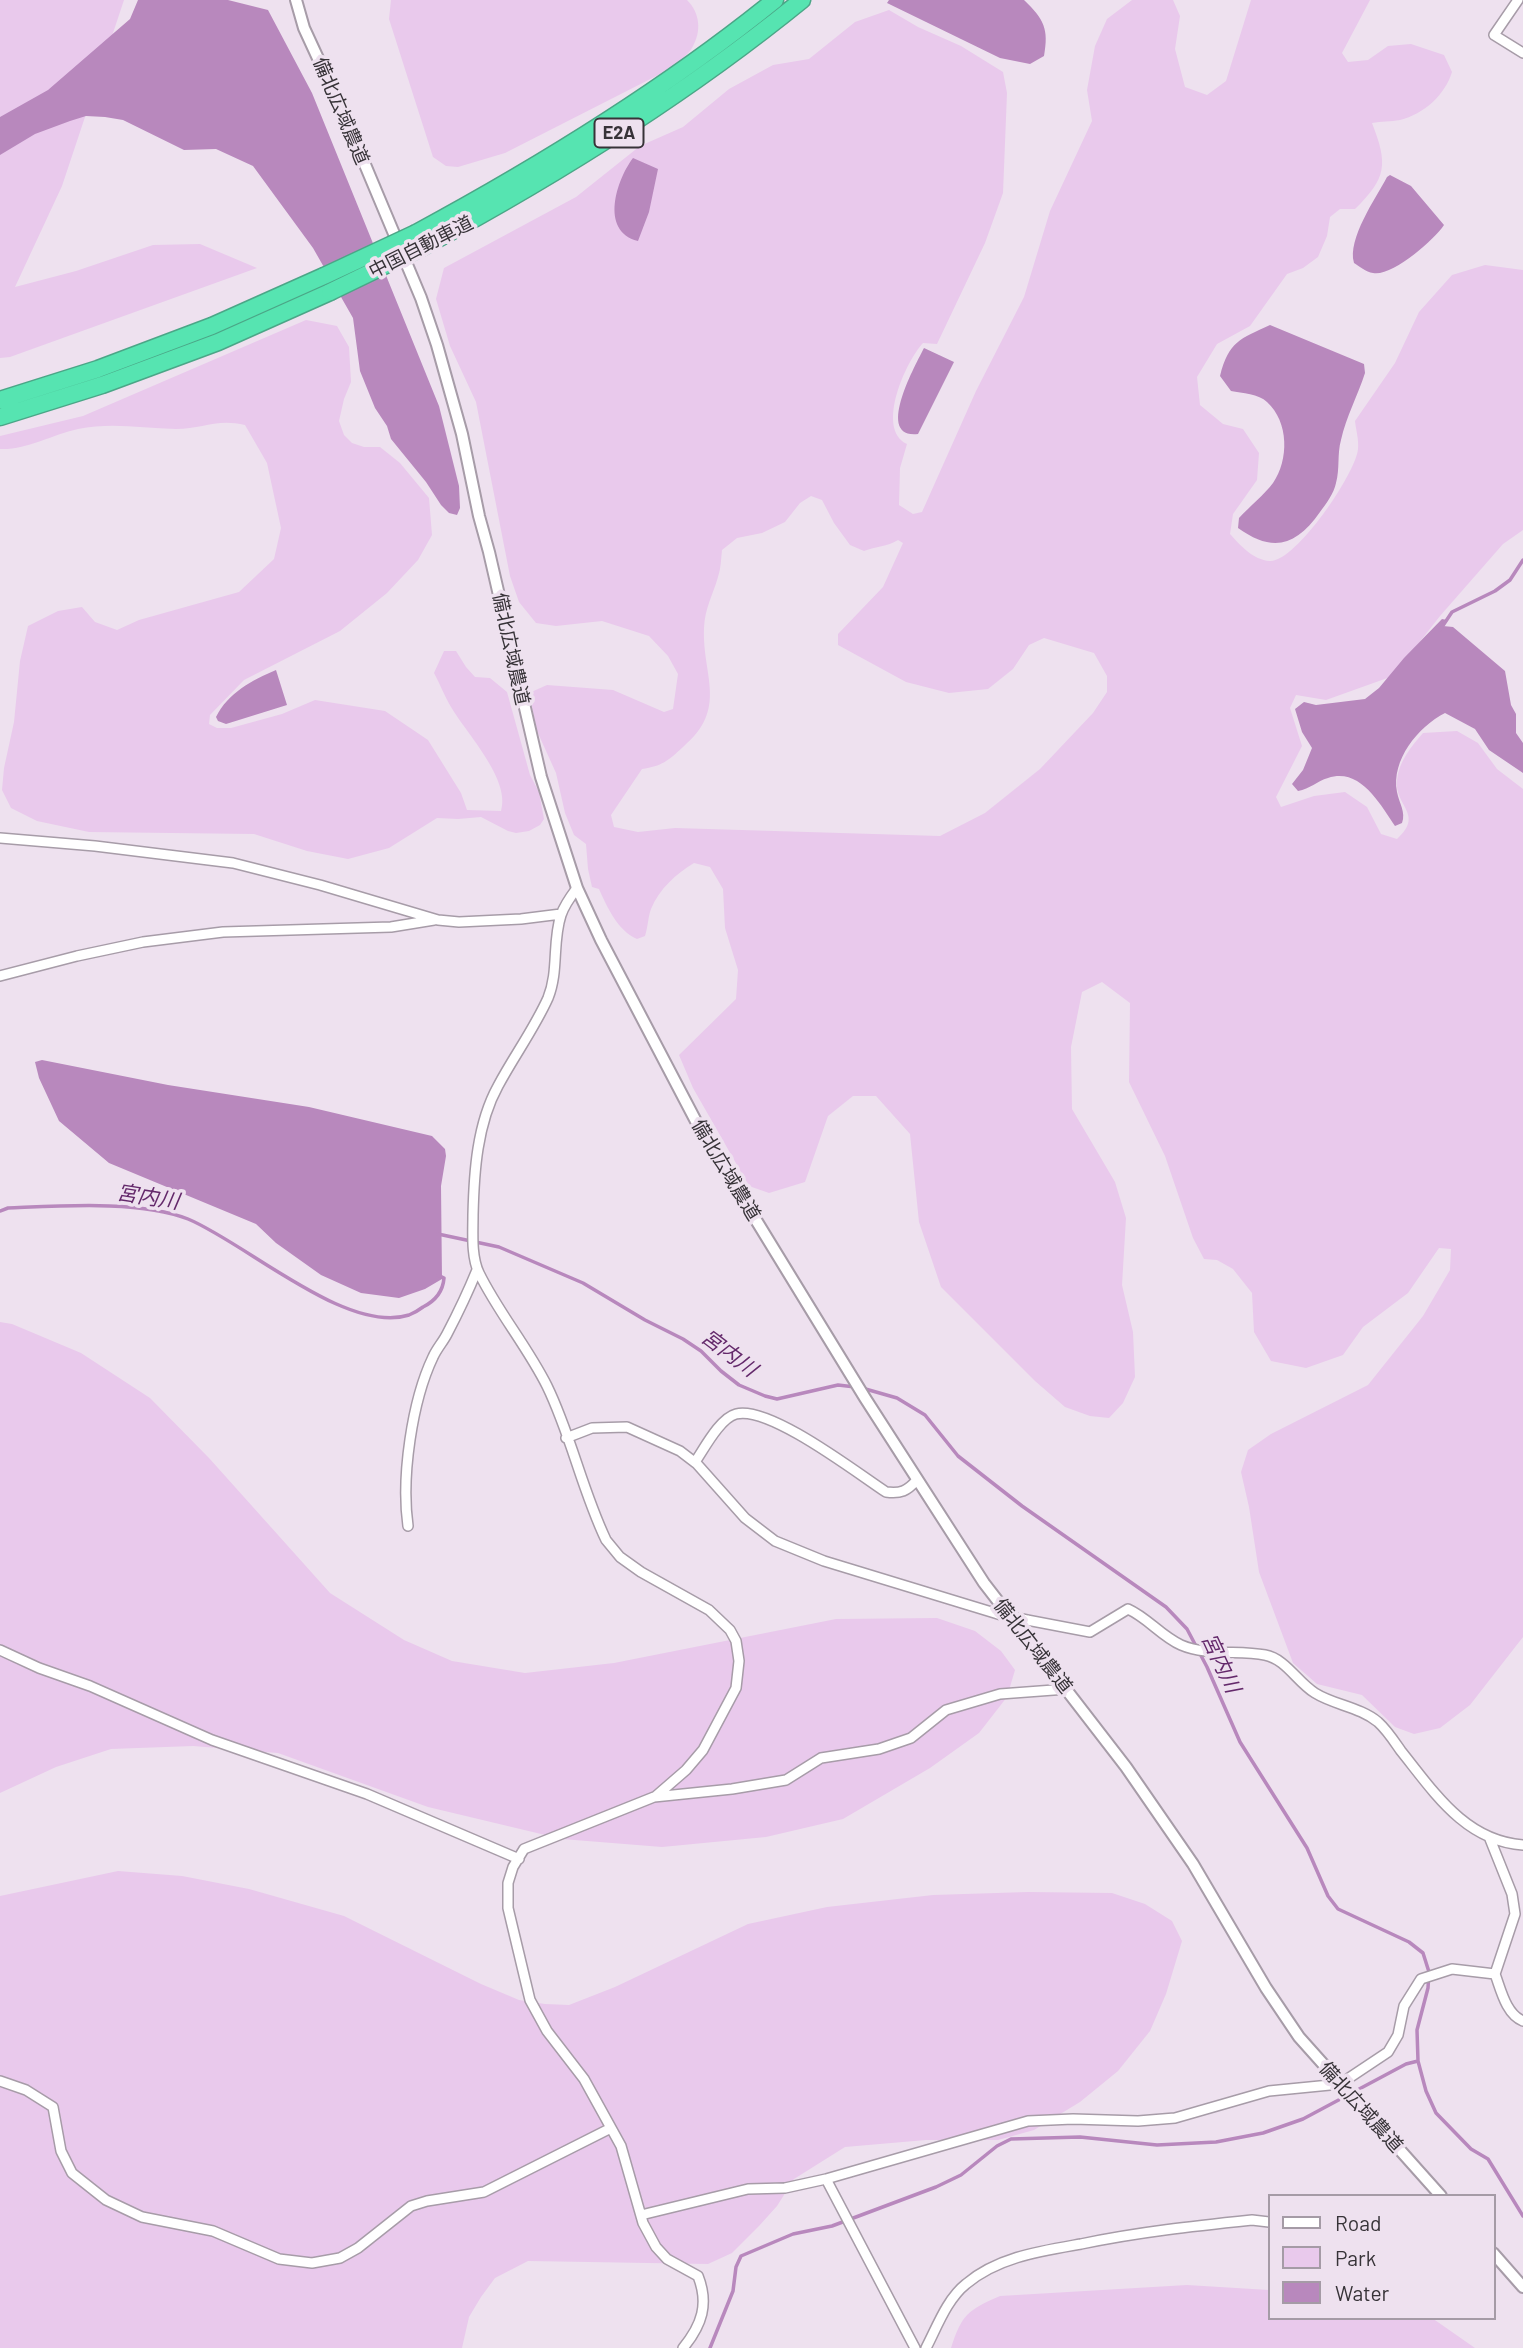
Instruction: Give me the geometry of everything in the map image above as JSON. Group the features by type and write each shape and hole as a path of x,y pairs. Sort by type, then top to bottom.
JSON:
{"highway":[{"name":"中国自動車道","path":"0,400 98,369 212,326 324,276 419,240 660,86 775,0"},
{"name":"中国自動車道","path":"0,417 102,385 218,342 330,292 419,240 584,156 672,98 754,39 802,0"}],"street":[{"name":"備北広域農道","path":"296,0 304,28 345,117 421,298 437,345 462,434 541,778 577,888 601,940 699,1127 865,1398 984,1583 1126,1767 1193,1864 1266,1988 1299,2036 1439,2194"},
{"path":"1518,0 1494,35 1523,53"},
{"path":"0,838 95,846 233,863 438,919 459,922 561,914"},
{"path":"577,888 561,914 556,940 555,975 549,995 538,1020 497,1088 483,1127 473,1198 473,1240 477,1270 528,1350 548,1388 606,1539 620,1557 641,1572 709,1610 730,1630 736,1641 739,1661 736,1688 703,1750 686,1770 654,1797"},
{"path":"0,976 144,942 223,932 391,927 438,919"},
{"path":"408,1526 405,1507 416,1403 433,1356 446,1336 477,1270"},
{"path":"695,1462 725,1419 737,1413 756,1416 788,1427 886,1492 898,1494 907,1491 917,1480"},
{"path":"566,1438 592,1428 627,1427 680,1451 695,1462 745,1518 775,1541 824,1561 998,1614 1090,1632 1128,1609 1140,1614 1182,1646 1265,1655 1279,1659 1299,1681 1316,1694 1364,1713 1379,1723 1454,1814 1469,1827 1490,1839 1523,1845"},
{"path":"0,1650 212,1740 367,1794 519,1858"},
{"path":"683,2348 697,2328 704,2306 704,2291 698,2276 667,2259 656,2247 641,2215 621,2146 584,2079 547,2031 530,2000 508,1908 508,1883 513,1867 524,1849 654,1797 786,1780 821,1758 879,1749 911,1738 946,1710 1000,1694 1068,1689"},
{"path":"1490,1839 1512,1894 1515,1914 1495,1975 1509,2009 1516,2018 1523,2021"},
{"path":"641,2215 748,2189 785,2188 826,2179 1028,2121 1073,2119 1139,2122 1175,2118 1269,2091 1340,2084 1388,2052 1398,2035 1404,2006 1420,1979 1452,1969 1495,1975"},
{"path":"0,2081 26,2090 53,2107 61,2151 72,2173 106,2200 142,2217 213,2231 279,2259 312,2263 340,2258 358,2248 411,2206 484,2192 611,2128"},
{"path":"826,2179 915,2348"},
{"path":"926,2348 951,2301 963,2286 1007,2260 1117,2236 1252,2220 1268,2221"},
{"path":"1495,2255 1523,2287"}],"green space":[{"path":"0,0 124,0 62,186 15,287 76,271 153,245 200,244 257,268 10,357 0,358"},
{"path":"391,0 687,0 697,16 698,29 692,48 670,69 505,153 458,167 446,166 433,157 389,19"},
{"path":"1132,0 1173,0 1180,16 1175,49 1185,87 1207,95 1226,81 1251,0 1370,0 1342,53 1348,62 1368,60 1388,46 1411,44 1444,55 1452,72 1439,96 1425,108 1400,120 1372,123 1382,160 1382,170 1373,188 1355,209 1340,209 1330,217 1327,236 1318,257 1303,268 1287,274 1250,326 1217,344 1197,377 1200,405 1223,424 1243,429 1259,453 1257,480 1233,514 1230,534 1253,555 1270,561 1281,557 1309,532 1323,514 1355,461 1358,446 1355,421 1395,363 1419,312 1452,275 1485,265 1523,270 1523,530 1503,544 1440,616 1393,676 1326,700 1296,695 1290,708 1302,746 1276,797 1281,807 1314,796 1345,792 1367,807 1381,834 1397,839 1405,830 1409,816 1397,789 1398,773 1403,760 1423,733 1457,731 1478,743 1497,769 1523,789 1523,1637 1470,1705 1440,1728 1414,1734 1395,1727 1362,1695 1317,1684 1293,1663 1259,1572 1241,1472 1248,1450 1271,1434 1368,1385 1423,1316 1450,1270 1451,1249 1439,1248 1408,1293 1363,1327 1343,1355 1306,1368 1271,1361 1254,1332 1252,1293 1233,1269 1217,1260 1204,1259 1193,1238 1165,1156 1129,1082 1130,1003 1102,982 1082,992 1071,1047 1072,1109 1115,1182 1126,1218 1122,1285 1133,1332 1135,1377 1123,1403 1109,1418 1090,1416 1065,1407 1035,1381 941,1287 919,1222 910,1134 876,1096 853,1096 828,1116 805,1182 769,1193 749,1186 693,1088 679,1055 736,999 738,970 725,928 723,889 710,867 694,863 663,889 651,909 645,936 637,939 624,930 599,889 592,887 586,844 574,835 565,813 556,773 537,731 529,693 547,685 613,690 664,712 673,709 678,674 668,656 649,636 602,621 556,626 536,623 519,602 510,576 476,402 450,346 436,299 444,268 576,197 640,146 683,127 729,89 773,65 809,59 855,22 889,10 918,27 961,46 1003,72 1007,93 1003,193 985,243 937,344 923,343 909,364 897,395 894,424 898,436 907,444 900,468 899,505 913,514 922,512 976,391 1024,297 1050,211 1092,121 1087,90 1095,46 1107,19","holes":["811,496 822,500 850,545 864,551 898,540 903,543 883,587 838,634 838,645 906,682 949,693 988,689 1013,669 1029,645 1044,638 1094,653 1107,676 1107,692 1093,713 1040,769 985,813 940,836 675,828 638,832 614,827 611,815 642,769 660,764 673,756 697,733 705,719 710,691 704,628 719,574 722,550 737,538 762,533 785,522 800,503"]},
{"path":"306,320 337,326 349,347 351,382 339,421 344,435 352,443 364,447 380,447 400,463 429,498 432,535 418,560 387,593 340,631 244,680 210,715 209,724 217,728 231,728 282,714 315,700 385,711 428,740 461,793 467,810 501,811 500,785 494,772 451,707 434,673 444,651 456,651 475,677 490,678 507,692 530,775 539,792 544,819 540,825 529,831 516,833 481,817 437,818 389,848 348,859 307,851 254,834 89,832 37,821 11,808 2,790 4,768 14,722 20,661 28,626 58,611 82,607 95,622 117,630 139,620 239,592 274,559 281,528 267,463 245,425 218,423 185,429 90,427 10,449 0,449 0,436 83,416"},
{"path":"0,1322 12,1324 81,1353 150,1398 209,1458 330,1593 404,1640 452,1661 525,1673 614,1663 836,1619 937,1618 975,1631 1001,1651 1015,1670 1007,1697 979,1733 930,1768 843,1819 766,1837 662,1847 562,1839 428,1807 278,1753 193,1746 111,1749 56,1767 0,1793"},
{"path":"118,1871 182,1876 249,1889 344,1916 481,1984 519,2000 545,2004 569,2005 615,1987 748,1924 827,1907 933,1895 1112,1893 1145,1904 1172,1921 1182,1941 1166,1994 1150,2031 1118,2071 1080,2102 1034,2130 998,2140 926,2140 845,2147 794,2179 777,2206 732,2253 708,2264 528,2261 495,2278 469,2317 462,2348 0,2348 0,1896"},
{"path":"1187,2285 1268,2290 1268,2320 1435,2320 1475,2348 951,2348 968,2314 1000,2296"}],"water":[{"path":"138,0 228,0 268,10 312,93 439,406 459,486 460,508 457,515 449,513 441,505 391,439 360,371 353,318 313,248 253,166 216,149 184,150 123,120 86,116 35,134 0,155 0,117 48,90 130,19"},
{"path":"889,0 1024,0 1043,25 1046,39 1044,56 1030,64 1000,58 887,3"},
{"path":"633,158 658,169 649,212 638,241 626,235 615,216 617,191"},
{"path":"1390,175 1411,186 1444,225 1422,248 1401,264 1381,273 1373,273 1354,263 1353,253 1358,231"},
{"path":"1270,325 1364,364 1365,373 1343,431 1337,478 1332,494 1302,532 1293,539 1273,543 1262,541 1238,528 1239,518 1273,483 1278,474 1284,453 1283,430 1274,410 1264,399 1231,391 1220,376 1232,348 1251,334"},
{"path":"924,348 954,362 918,434 905,432 899,425 898,413 907,384"},
{"path":"1442,619 1447,620 1443,626 1453,627 1505,671 1511,705 1516,714 1516,733 1523,743 1523,773 1489,750 1475,729 1445,713 1416,736 1402,757 1396,780 1403,811 1402,823 1395,826 1376,798 1350,778 1328,778 1298,791 1292,784 1303,770 1312,748 1302,732 1295,709 1304,702 1316,705 1365,699 1379,688"},
{"path":"276,670 287,705 226,724 218,721 216,717 221,708 234,694"},
{"path":"42,1060 168,1085 309,1107 432,1136 445,1149 446,1156 441,1186 442,1279 425,1289 399,1298 361,1293 321,1275 276,1243 256,1224 109,1163 59,1121 39,1078 35,1062"}],"waterway":[{"path":"1440,630 1452,612 1495,591 1510,580 1523,560"},
{"name":"宮内川","path":"0,1211 8,1208 100,1206 169,1213 212,1231 327,1300 356,1312 384,1318 409,1315 431,1302 438,1295 443,1283 444,1278 438,1275"},
{"name":"宮内川","path":"438,1234 499,1247 583,1283 683,1339 701,1351 739,1385 765,1396 777,1399 838,1385 855,1387"},
{"name":"宮内川","path":"862,1388 897,1398 925,1415 958,1456 1022,1506 1166,1607 1187,1629 1240,1742 1307,1848 1328,1896 1338,1909 1409,1942 1423,1953 1429,1972 1428,1988 1417,2030 1418,2061 1426,2091 1436,2113 1471,2149 1488,2159 1523,2216"},
{"path":"710,2348 733,2291 736,2267 741,2256 793,2234 832,2226 936,2187 961,2175 997,2146 1011,2139 1080,2137 1157,2145 1216,2142 1263,2133 1303,2119 1406,2064 1418,2061"}]}
